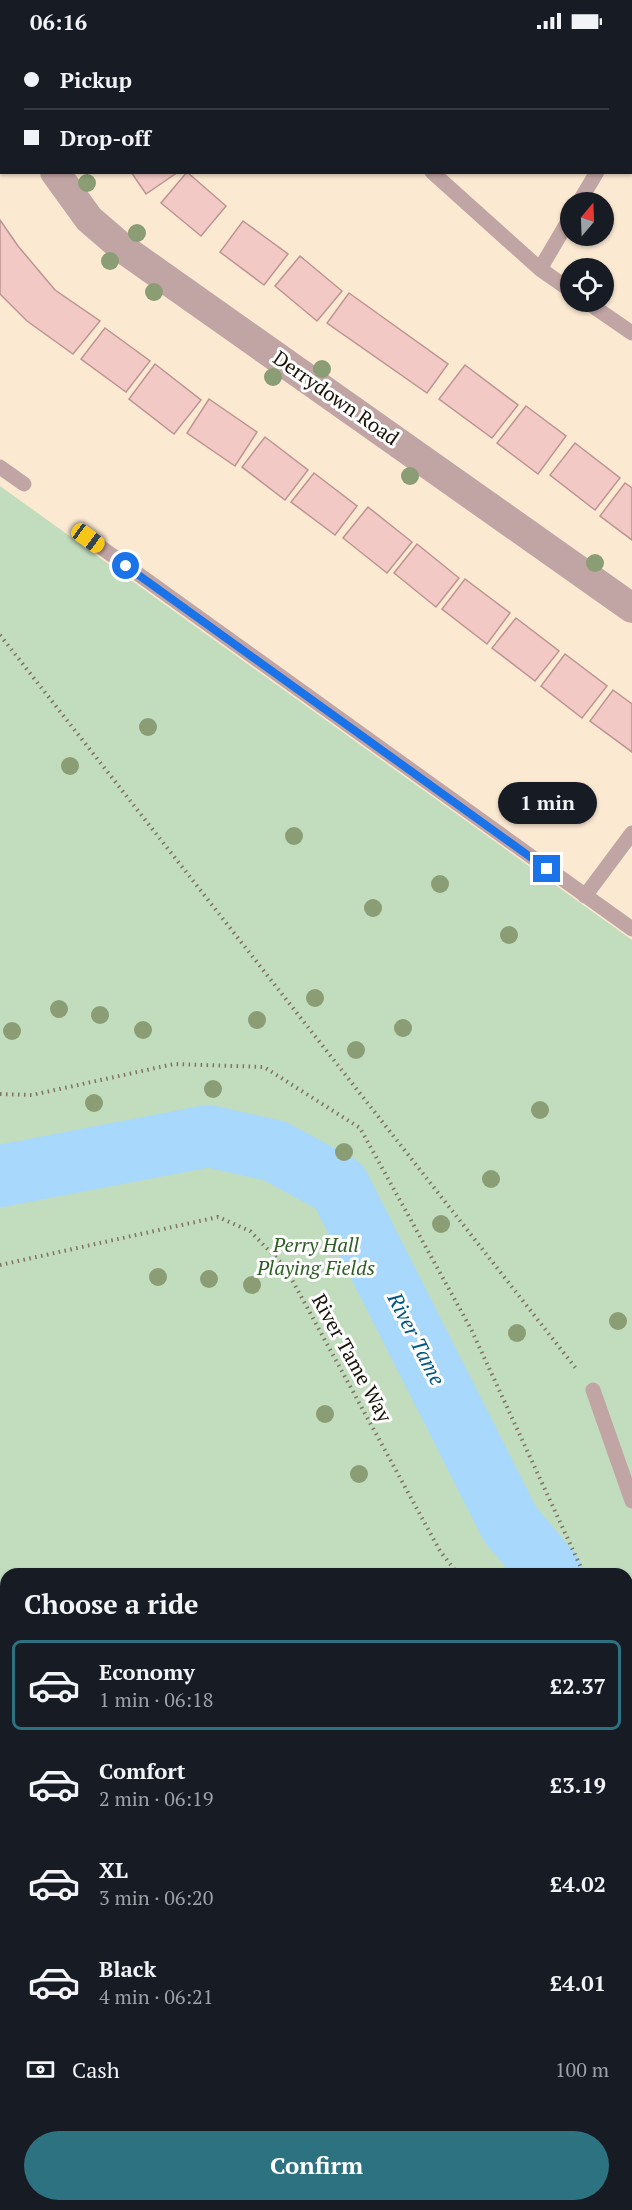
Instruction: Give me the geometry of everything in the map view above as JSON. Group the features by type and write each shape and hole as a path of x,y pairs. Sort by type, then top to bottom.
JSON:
{"street":[{"name":"Derrydown Road","path":"56,174 89,219 125,250 632,608"}],"lane":[{"path":"434,174 540,269 560,283"},
{"path":"585,192 596,174"},
{"path":"540,269 560,235"},
{"path":"602,312 632,333"},
{"path":"0,467 24,484"},
{"path":"88,538 632,930"},
{"path":"585,896 632,833"},
{"path":"593,1390 632,1501"}],"path":[{"path":"0,635 593,1390"},
{"path":"0,1094 32,1095 174,1064 264,1066 360,1128 471,1329 581,1568"},
{"name":"River Tame Way","path":"0,1265 218,1217 250,1231 285,1267 440,1551 453,1568"}],"green space":[{"name":"Perry Hall Playing Fields","path":"0,486 632,940 632,1568 0,1568"}],"building":[{"path":"132,174 175,174 146,194"},
{"path":"185,174 189,174 226,206 201,236 161,203"},
{"path":"0,220 18,246 55,290 100,321 73,354 27,321 0,294"},
{"path":"243,221 288,254 264,285 220,252"},
{"path":"300,256 342,291 317,321 275,286"},
{"path":"349,293 448,364 427,393 327,323"},
{"path":"105,328 150,361 126,392 81,359"},
{"path":"155,364 201,400 174,434 129,399"},
{"path":"465,365 518,405 492,438 439,399"},
{"path":"209,399 257,432 235,466 187,433"},
{"path":"526,406 566,436 538,474 497,443"},
{"path":"265,437 308,470 285,500 242,467"},
{"path":"575,443 620,478 595,510 550,475"},
{"path":"314,473 357,506 335,535 291,502"},
{"path":"625,483 632,488 632,540 600,516"},
{"path":"368,507 412,542 387,573 343,538"},
{"path":"417,544 459,578 436,607 394,573"},
{"path":"465,579 510,613 487,644 442,609"},
{"path":"516,618 559,651 535,681 492,648"},
{"path":"565,654 607,686 582,718 541,686"},
{"path":"613,690 632,704 632,752 590,721"}],"waterway":[{"name":"River Tame","path":"0,1176 208,1136 275,1151 339,1186 510,1524 547,1568"}],"route":[{"path":"126,566 547,869"}]}
